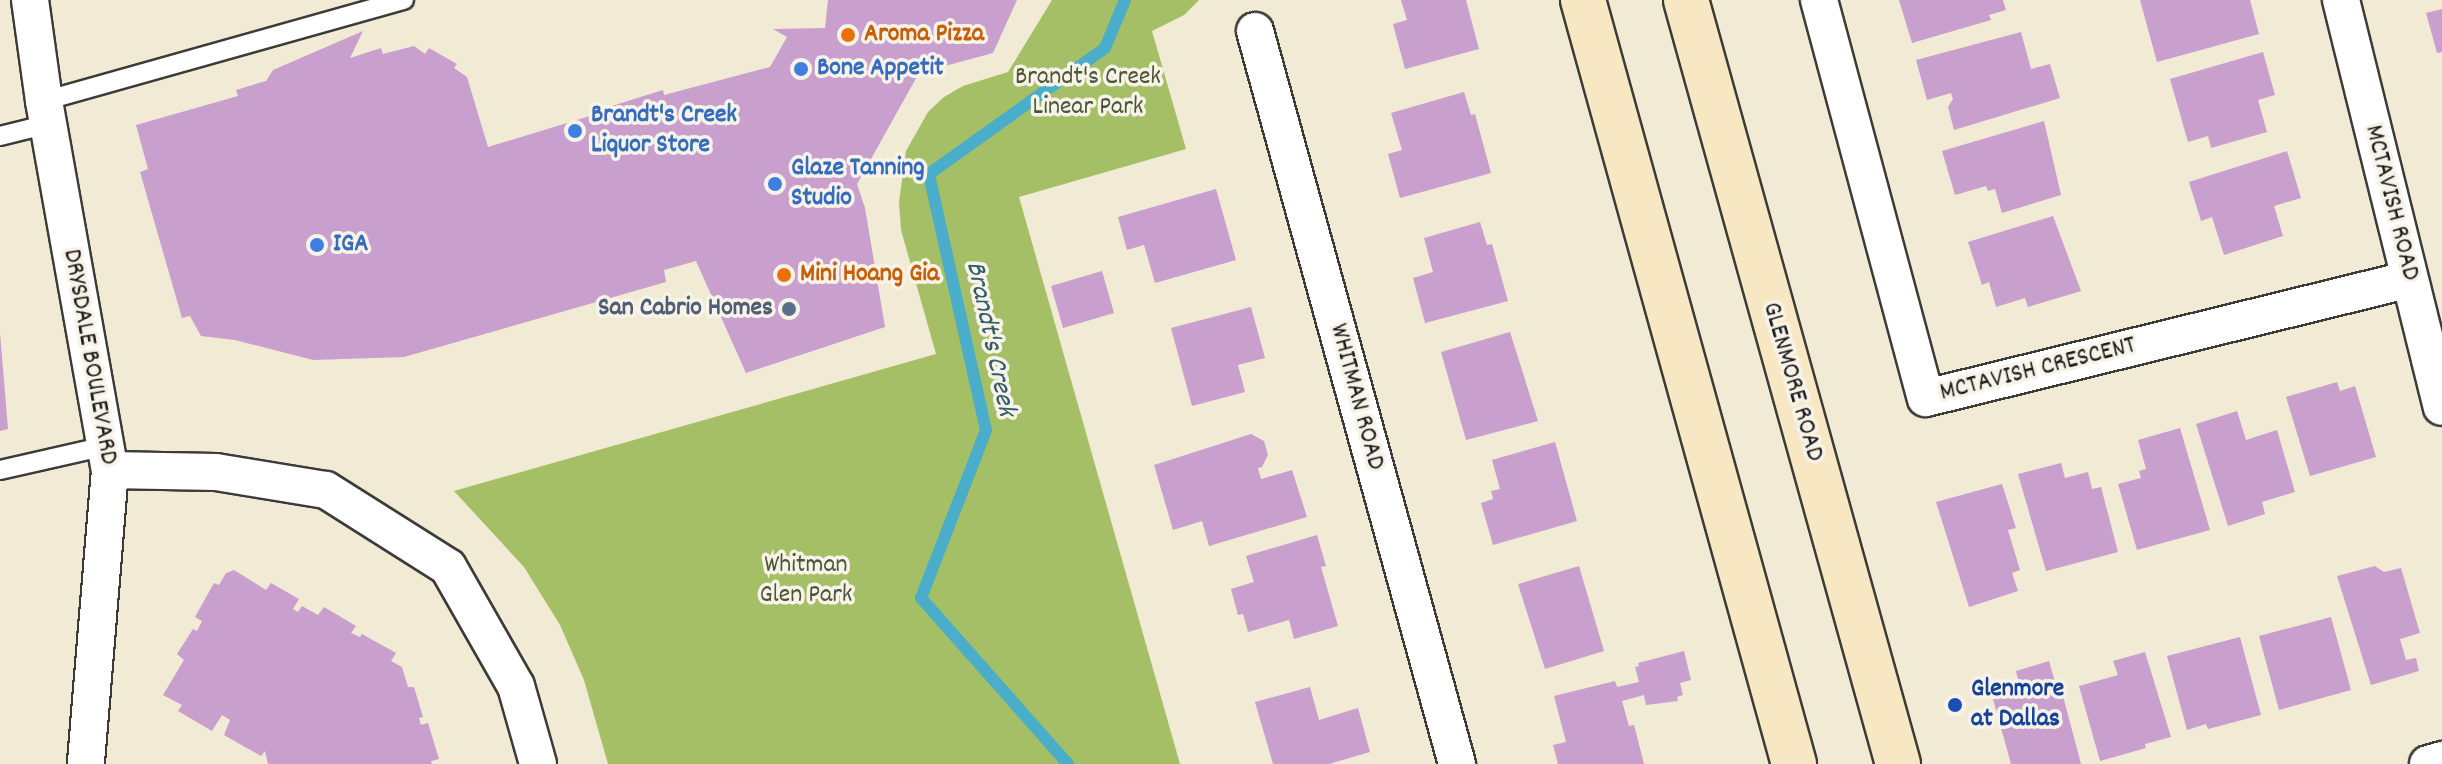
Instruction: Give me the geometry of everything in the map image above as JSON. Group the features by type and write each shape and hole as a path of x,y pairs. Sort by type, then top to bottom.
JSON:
{"main road":[{"path":"1583,0 1794,764"},
{"name":"GLENMORE ROAD","path":"1686,0 1898,764"}],"street":[{"name":"DRYSDALE BOULEVARD","path":"30,0 46,112 108,458 86,764"},
{"name":"MCTAVISH CRESCENT","path":"1819,0 1926,398 2410,279"},
{"name":"MCTAVISH ROAD","path":"2341,0 2442,407"},
{"name":"WHITMAN ROAD","path":"1255,31 1457,764"},
{"path":"108,458 326,490 448,567 516,686 538,764"}],"lane":[{"path":"0,136 46,112 404,0"},
{"path":"0,470 108,458"}],"green space":[{"path":"1052,0 1199,0 1184,15 1152,31 1186,149 1019,197 1180,764 608,764 584,680 560,625 524,567 454,491 936,354 901,230 899,202 906,151 928,112 944,97 963,86 1008,72"}],"building":[{"path":"828,0 1017,0 993,53 919,73 857,184 865,208 885,327 746,373 696,261 664,270 666,282 404,357 313,360 235,340 201,336 190,316 182,318 140,172 148,169 136,125 238,96 236,90 266,81 273,70 363,31 350,58 381,48 383,54 414,46 425,54 429,48 457,64 454,68 467,77 488,147 663,90 664,95 770,67 787,37 773,29 825,28"},
{"path":"1401,0 1466,0 1479,49 1405,69 1393,24 1407,20"},
{"path":"1899,0 2003,0 2006,10 1989,15 1991,20 1912,43"},
{"path":"2140,0 2250,0 2259,34 2157,62"},
{"path":"2442,9 2442,52 2437,53 2426,13"},
{"path":"2021,32 2031,69 2050,64 2060,98 1954,130 1948,107 1953,99 1951,93 1927,100 1916,60"},
{"path":"2263,52 2275,95 2258,100 2267,132 2211,148 2208,136 2188,142 2170,79"},
{"path":"1464,92 1471,115 1475,114 1491,173 1400,198 1388,154 1402,150 1391,113"},
{"path":"2044,121 2061,195 2002,213 1995,189 1988,191 1986,186 1955,195 1942,151"},
{"path":"2287,151 2301,198 2274,206 2283,236 2224,255 2212,217 2201,221 2189,182"},
{"path":"1216,189 1236,260 1155,283 1144,245 1127,250 1118,217"},
{"path":"2053,216 2081,291 2028,307 2025,298 1996,307 1989,282 1982,285 1968,242"},
{"path":"1480,222 1487,245 1492,244 1508,301 1425,323 1413,278 1433,272 1424,238"},
{"path":"1102,271 1114,313 1063,328 1051,286"},
{"path":"1251,307 1265,358 1238,365 1245,392 1192,406 1171,328"},
{"path":"1510,332 1538,421 1466,440 1441,352"},
{"path":"0,333 8,429 0,431"},
{"path":"2337,382 2340,391 2355,386 2376,457 2310,476 2286,397"},
{"path":"2237,411 2246,440 2277,430 2295,492 2262,502 2265,514 2228,526 2196,424"},
{"path":"2180,428 2210,530 2137,550 2118,484 2141,478 2139,471 2146,469 2138,440"},
{"path":"1251,434 1264,441 1268,455 1262,467 1258,468 1261,479 1292,470 1307,517 1209,546 1202,521 1173,530 1154,465"},
{"path":"1555,442 1577,521 1493,545 1481,503 1493,499 1491,491 1500,489 1492,460"},
{"path":"2061,463 2065,478 2088,472 2092,489 2101,487 2118,552 2046,571 2018,474"},
{"path":"2002,484 2016,528 2008,530 2020,570 2012,573 2018,591 1969,607 1936,502"},
{"path":"1317,535 1326,566 1321,567 1338,626 1294,639 1289,620 1248,632 1243,614 1238,615 1231,589 1254,582 1246,556"},
{"path":"1579,566 1604,651 1545,669 1518,584"},
{"path":"2375,566 2384,572 2401,568 2420,633 2400,639 2406,660 2416,658 2419,671 2371,685 2337,576"},
{"path":"234,570 266,590 271,583 299,599 293,609 298,612 302,606 318,615 324,607 356,626 351,633 360,637 362,634 396,653 391,661 402,667 408,687 414,687 423,717 419,718 421,725 428,723 439,759 431,761 432,764 268,764 265,751 261,756 224,735 230,720 222,715 212,731 178,711 182,705 163,695 184,660 177,654 193,629 197,631 202,621 195,617 214,583 219,585 226,573"},
{"path":"2331,617 2351,690 2279,710 2259,636"},
{"path":"2240,637 2261,715 2208,729 2206,724 2187,730 2167,656"},
{"path":"1684,651 1691,680 1680,683 1683,695 1677,697 1678,701 1646,705 1644,695 1622,701 1629,726 1634,725 1644,764 1558,764 1553,745 1566,742 1554,696 1615,681 1617,687 1639,682 1635,667 1639,666 1638,663"},
{"path":"2145,652 2171,737 2145,744 2146,748 2100,761 2079,686 2118,675 2113,661"},
{"path":"2049,661 2055,682 2059,681 2081,764 2011,764 1993,699 2021,692 2016,671"},
{"path":"1310,687 1319,720 1358,708 1370,752 1329,764 1273,764 1255,702"}],"waterway":[{"name":"Brandt's Creek","path":"1068,764 921,598 986,430 929,174 1105,48 1125,0"}],"place":[{"name":"Aroma Pizza","path":"848,35"},
{"name":"Bone Appetit","path":"801,69"},
{"name":"Brandt's Creek Liquor Store","path":"575,131"},
{"name":"Glaze Tanning Studio","path":"775,184"},
{"name":"IGA","path":"317,245"},
{"name":"Mini Hoang Gia","path":"784,275"},
{"name":"San Cabrio Homes","path":"789,309"},
{"name":"Glenmore at Dallas","path":"1955,705"}],"park label":[{"name":"Brandt's Creek Linear Park","path":"1088,93"},
{"name":"Whitman Glen Park","path":"806,581"}]}
